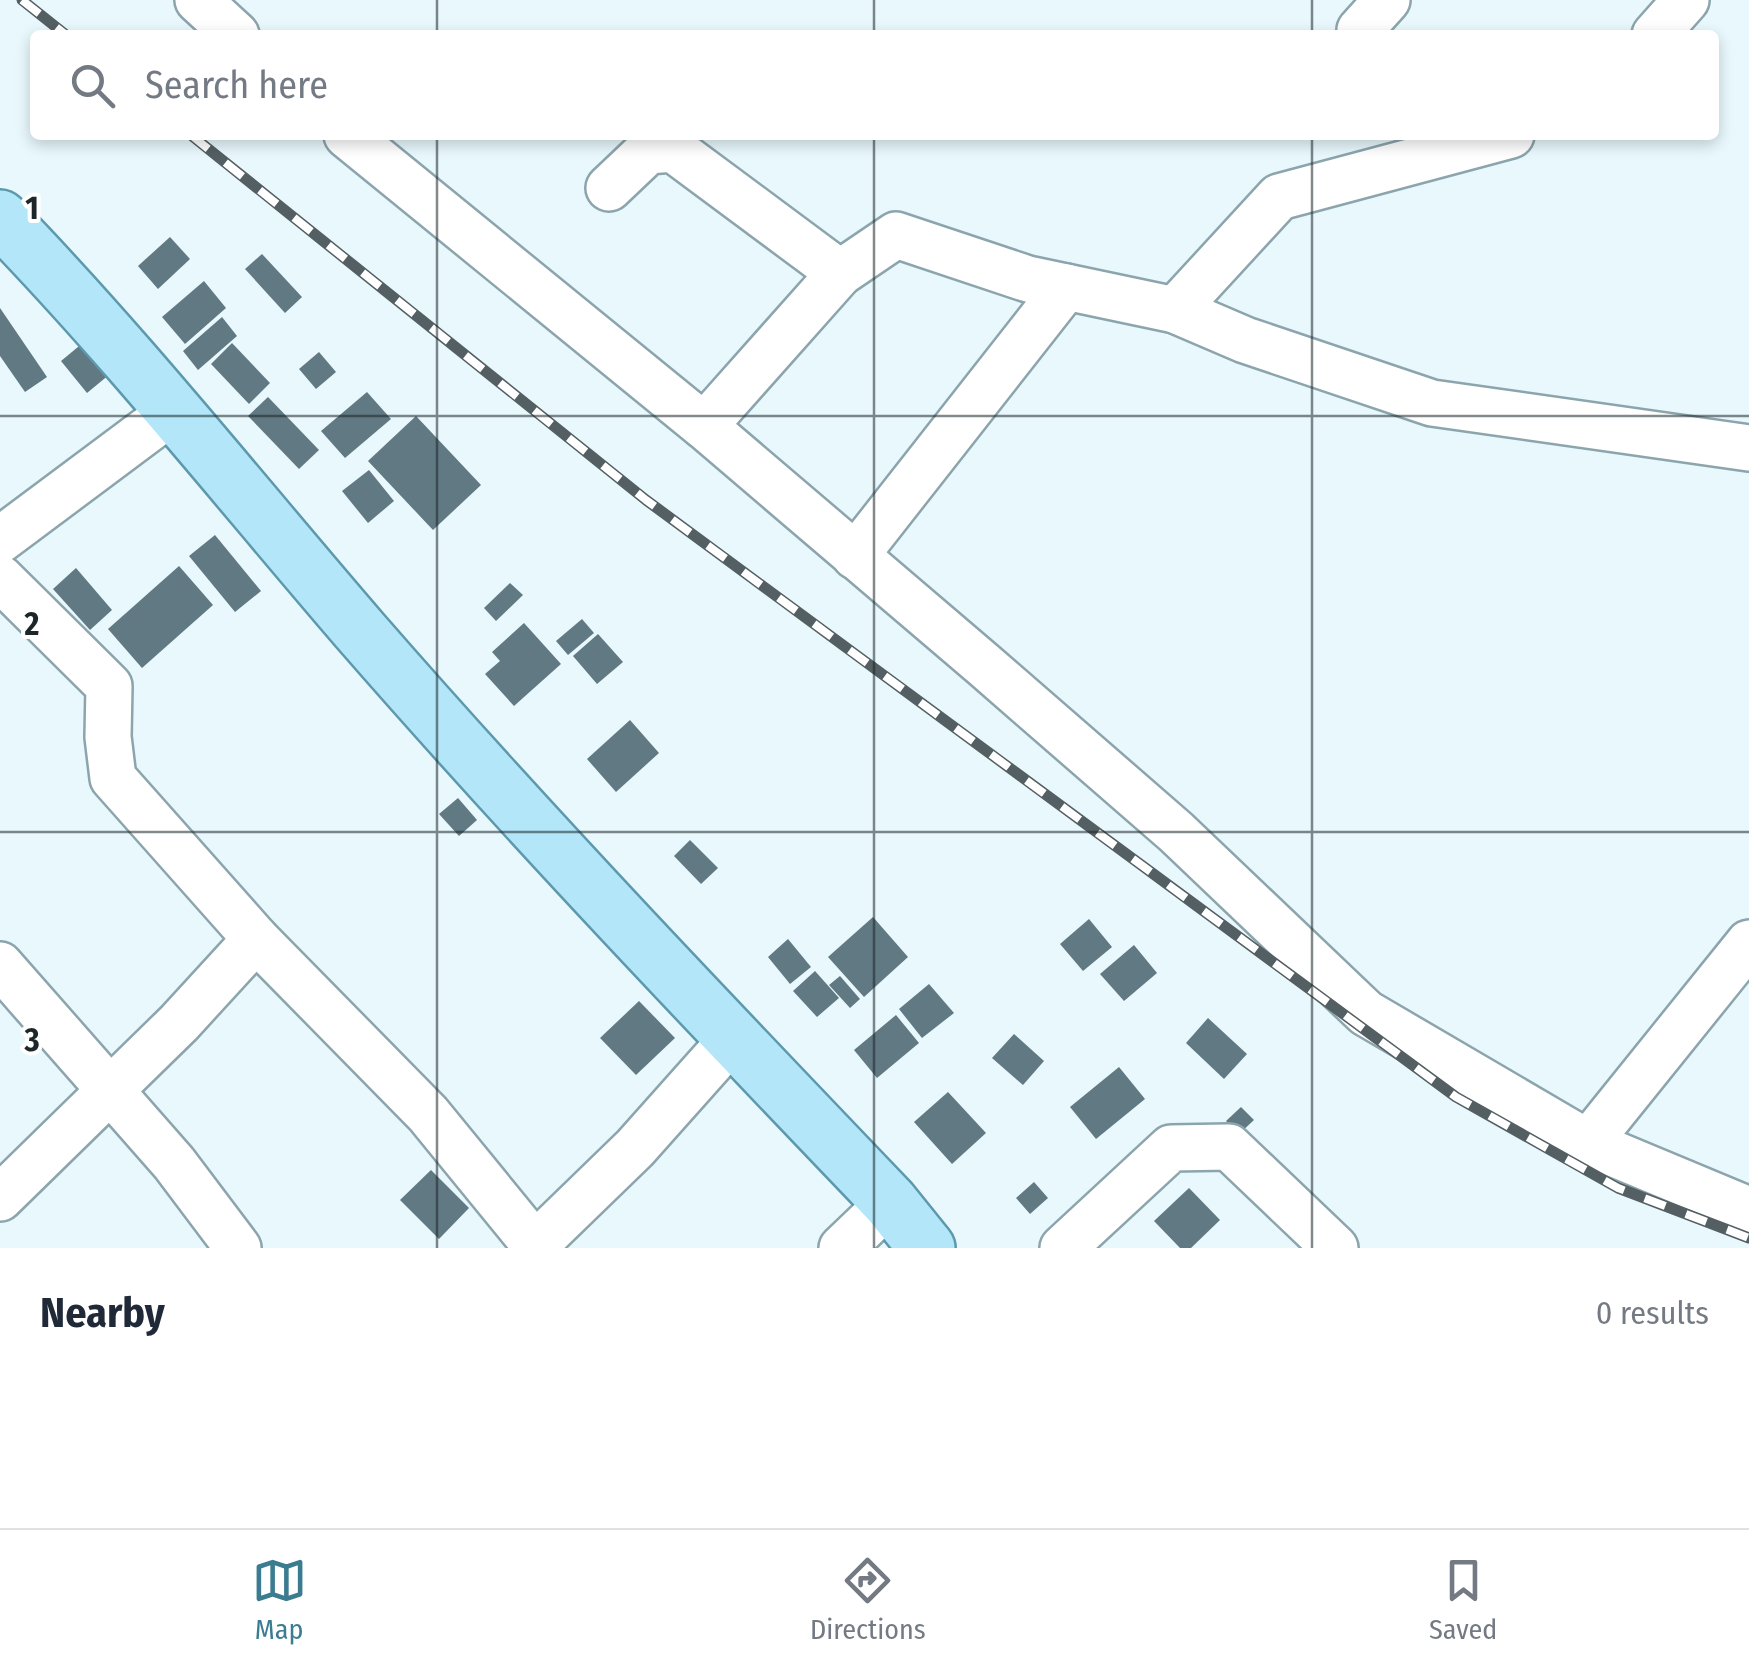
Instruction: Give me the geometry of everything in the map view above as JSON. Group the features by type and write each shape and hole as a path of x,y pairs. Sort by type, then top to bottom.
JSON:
{"main road":[{"path":"0,218 94,314 376,648 598,896 890,1202 927,1248"}],"street":[{"path":"198,0 231,30"},
{"path":"1360,30 1387,0"},
{"path":"1659,30 1686,0"},
{"path":"353,140 704,426 856,556 1176,832 1366,1013 1588,1142 1749,1210"},
{"path":"1175,310 1279,197 1428,146 1474,140"},
{"path":"609,188 648,150 673,149 840,274"},
{"path":"704,426 840,274 896,236 1066,287 1175,310 1245,340 1432,403 1749,448"},
{"path":"856,556 1066,287"},
{"path":"174,410 1,546 110,686 108,737 113,778 256,939 428,1114 534,1247 635,1148 733,1038"},
{"path":"0,1198 112,1089 256,939"},
{"path":"1588,1142 1749,944"},
{"path":"0,965 112,1089 238,1248"},
{"path":"1063,1248 1171,1148 1229,1147 1334,1248"},
{"path":"842,1248 890,1202"}],"building":[{"path":"170,237 190,259 158,289 138,266"},
{"path":"262,254 302,297 285,313 245,269"},
{"path":"204,281 226,308 185,344 162,317"},
{"path":"0,308 47,377 25,392 0,356"},
{"path":"222,317 237,336 198,370 183,351"},
{"path":"84,342 110,374 87,393 61,361"},
{"path":"232,343 270,383 249,404 211,364"},
{"path":"319,352 336,372 316,389 299,369"},
{"path":"367,392 391,419 345,458 321,431"},
{"path":"268,397 319,450 299,469 248,416"},
{"path":"416,416 481,485 433,530 368,461"},
{"path":"369,470 394,501 368,523 342,491"},
{"path":"215,535 261,591 235,612 189,556"},
{"path":"179,566 213,605 142,668 108,629"},
{"path":"76,568 112,610 90,630 53,589"},
{"path":"510,583 523,595 496,621 484,608"},
{"path":"582,619 594,633 568,655 556,641"},
{"path":"524,623 561,664 514,706 485,674 500,661 492,652"},
{"path":"598,634 623,662 597,684 573,656"},
{"path":"630,720 659,753 616,792 587,759"},
{"path":"458,798 477,820 459,836 439,814"},
{"path":"690,840 718,868 701,884 674,856"},
{"path":"873,917 908,957 864,997 828,957"},
{"path":"1089,919 1112,947 1083,971 1060,944"},
{"path":"788,939 811,967 790,984 768,957"},
{"path":"1134,945 1157,973 1124,1001 1100,974"},
{"path":"815,971 839,998 817,1017 793,991"},
{"path":"840,976 860,999 850,1008 829,985"},
{"path":"929,984 954,1013 922,1038 899,1009"},
{"path":"639,1001 675,1038 636,1075 600,1038"},
{"path":"896,1015 919,1043 877,1078 854,1050"},
{"path":"1208,1018 1247,1054 1224,1079 1186,1043"},
{"path":"1014,1034 1044,1061 1023,1085 992,1058"},
{"path":"1119,1067 1145,1099 1096,1139 1070,1107"},
{"path":"948,1092 986,1133 952,1164 914,1122"},
{"path":"1241,1107 1254,1120 1239,1134 1226,1121"},
{"path":"431,1170 469,1208 439,1239 400,1200"},
{"path":"1034,1182 1048,1198 1030,1214 1016,1198"},
{"path":"1189,1188 1220,1220 1191,1248 1180,1248 1154,1221"}],"railway":[{"path":"22,0 60,30"},
{"path":"197,140 646,500 1456,1097 1618,1188 1749,1238"}]}
